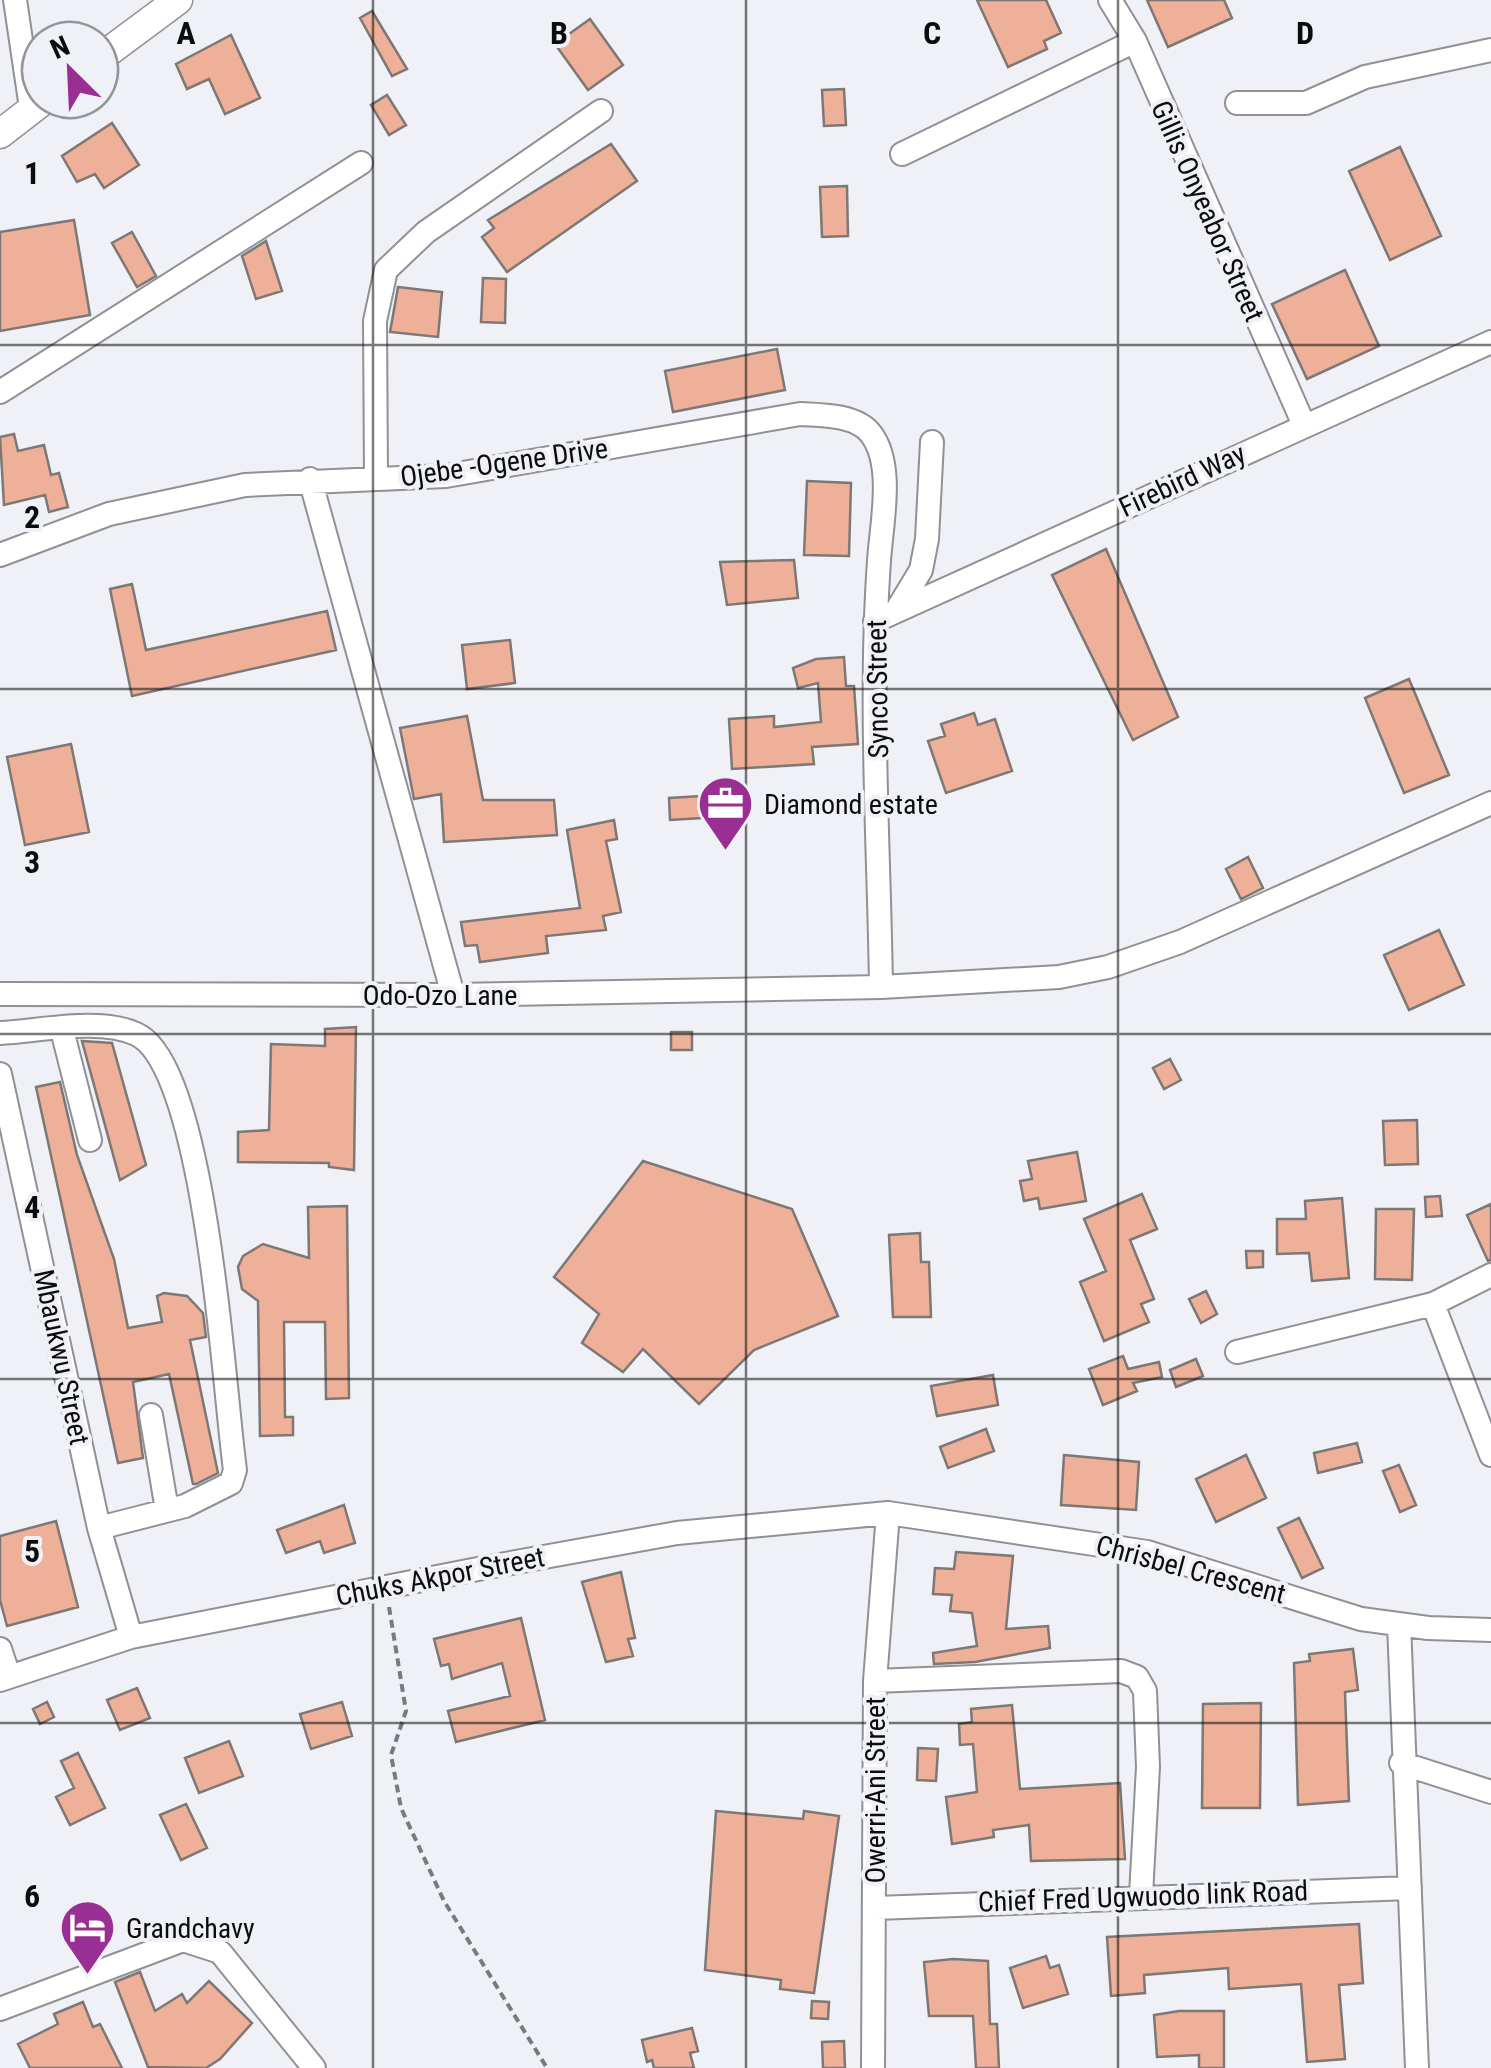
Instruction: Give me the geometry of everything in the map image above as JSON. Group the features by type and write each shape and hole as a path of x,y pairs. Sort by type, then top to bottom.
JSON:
{"street":[{"path":"120,43 178,0"},
{"name":"Gillis Onyeabor Street","path":"1110,0 1135,40 1304,425"},
{"path":"902,154 1135,40"},
{"path":"1237,103 1306,103 1365,77 1491,50"},
{"path":"376,478 375,320 386,270 426,232 601,111"},
{"path":"0,134 20,118"},
{"path":"0,392 361,162"},
{"name":"Firebird Way","path":"876,621 1491,342"},
{"name":"Ojebe -Ogene Drive","path":"0,555 138,506 245,485 476,472 800,414 850,421 871,433 879,452"},
{"path":"898,608 921,570 932,442"},
{"name":"Synco Street","path":"879,452 884,494 876,621 881,987"},
{"path":"310,479 453,996"},
{"name":"Odo-Ozo Lane","path":"0,994 453,996 881,987 1059,976 1108,966 1180,942 1491,803"},
{"path":"0,1033 116,1027 139,1035 160,1054 173,1084 204,1212 221,1318 235,1470 231,1483 221,1491 167,1510 99,1528"},
{"path":"62,1030 90,1140"},
{"name":"Mbaukwu Street","path":"0,1074 99,1528 132,1638"},
{"path":"1237,1352 1432,1304 1491,1275"},
{"path":"1432,1304 1491,1455"},
{"path":"152,1415 167,1510"},
{"name":"Chuks Akpor Street","path":"5,1678 132,1638 386,1586 677,1533 888,1513"},
{"name":"Chrisbel Crescent","path":"888,1513 1011,1528 1147,1552 1361,1619 1491,1630"},
{"name":"Owerri-Ani Street","path":"873,2068 874,1682 888,1513"},
{"path":"1399,1624 1417,2068"},
{"path":"0,1649 5,1678"},
{"path":"874,1682 1121,1670 1137,1677 1144,1691 1148,1767 1141,1895"},
{"path":"1402,1763 1491,1792"},
{"name":"Chief Fred Ugwuodo link Road","path":"876,1908 1141,1895 1410,1888"},
{"path":"0,2009 169,1944 196,1943 220,1952 314,2068"}],"path":[{"path":"386,1586 406,1711 391,1755 401,1808 444,1901 547,2068"}],"building":[{"path":"977,0 1046,0 1061,33 1044,41 1047,49 1008,67"},
{"path":"1147,0 1224,0 1232,18 1168,47"},
{"path":"372,11 407,69 392,76 360,18"},
{"path":"590,19 623,65 588,90 555,44"},
{"path":"231,35 260,98 225,114 209,79 187,89 176,64"},
{"path":"844,89 846,125 824,126 822,90"},
{"path":"387,95 406,125 389,135 371,105"},
{"path":"112,123 139,165 104,188 95,174 77,182 62,156"},
{"path":"611,144 637,181 507,272 482,237 494,228 488,220"},
{"path":"1400,147 1441,236 1390,260 1349,171"},
{"path":"847,186 848,236 822,237 820,187"},
{"path":"74,220 90,315 0,331 0,232"},
{"path":"132,232 156,276 137,287 112,243"},
{"path":"266,241 282,291 256,299 242,256"},
{"path":"1345,270 1379,346 1307,379 1272,304"},
{"path":"483,278 506,279 505,323 481,322"},
{"path":"398,287 442,292 438,337 390,332"},
{"path":"777,349 785,390 673,412 665,371"},
{"path":"14,434 18,451 44,445 51,475 59,473 68,507 49,512 45,495 4,505 0,437"},
{"path":"807,481 851,483 849,556 804,555"},
{"path":"1106,549 1178,717 1133,740 1052,575"},
{"path":"794,560 798,598 727,605 720,562"},
{"path":"132,584 146,650 327,611 336,650 132,696 110,589"},
{"path":"510,640 515,683 467,689 462,645"},
{"path":"844,657 846,686 854,686 858,744 812,747 814,764 732,769 729,719 774,716 774,727 821,722 818,683 798,688 793,668 816,659"},
{"path":"1409,679 1449,775 1404,793 1365,698"},
{"path":"974,713 978,725 995,719 1012,771 946,793 928,741 945,736 941,724"},
{"path":"467,716 483,800 554,800 557,835 444,842 441,794 414,799 400,728"},
{"path":"71,744 89,832 25,845 7,757"},
{"path":"701,796 702,818 670,820 669,798"},
{"path":"614,820 617,839 606,841 621,912 603,916 606,930 546,936 548,953 480,962 477,945 465,946 461,922 580,908 567,830"},
{"path":"1248,857 1263,888 1241,899 1226,869"},
{"path":"1439,930 1464,985 1409,1010 1384,955"},
{"path":"356,1027 354,1170 329,1167 329,1163 238,1162 238,1132 269,1130 271,1044 325,1046 325,1029"},
{"path":"671,1032 692,1032 692,1050 671,1050"},
{"path":"82,1041 112,1043 146,1165 120,1180"},
{"path":"1170,1059 1181,1080 1164,1089 1153,1068"},
{"path":"60,1082 77,1155 114,1259 128,1328 162,1322 157,1296 164,1293 187,1296 203,1313 206,1337 190,1340 218,1473 196,1484 169,1374 133,1382 143,1458 118,1463 36,1087"},
{"path":"1417,1120 1418,1164 1385,1165 1383,1121"},
{"path":"1077,1152 1086,1201 1040,1209 1038,1198 1024,1201 1020,1181 1032,1179 1028,1161"},
{"path":"643,1161 792,1209 838,1316 754,1350 699,1404 643,1349 623,1372 582,1343 599,1314 554,1277"},
{"path":"1142,1194 1157,1229 1130,1240 1154,1299 1141,1304 1149,1322 1104,1341 1080,1282 1106,1271 1084,1219"},
{"path":"1440,1196 1442,1216 1426,1217 1425,1197"},
{"path":"1342,1198 1349,1278 1312,1281 1309,1253 1277,1254 1277,1219 1306,1219 1305,1201"},
{"path":"1491,1204 1491,1260 1488,1261 1467,1215"},
{"path":"347,1206 349,1398 326,1399 325,1322 284,1322 285,1417 293,1417 293,1435 260,1436 258,1301 242,1289 238,1267 243,1256 263,1244 309,1258 308,1207"},
{"path":"1376,1209 1414,1209 1412,1280 1375,1279"},
{"path":"920,1233 921,1262 929,1262 931,1317 893,1317 889,1235"},
{"path":"1246,1251 1263,1251 1263,1267 1247,1268"},
{"path":"1206,1291 1217,1314 1201,1323 1189,1299"},
{"path":"1123,1356 1128,1369 1159,1362 1162,1377 1133,1383 1137,1391 1103,1405 1089,1369"},
{"path":"1196,1359 1203,1376 1176,1387 1170,1370"},
{"path":"993,1375 998,1405 937,1416 931,1386"},
{"path":"986,1429 994,1451 948,1468 940,1447"},
{"path":"1357,1443 1362,1462 1318,1473 1314,1453"},
{"path":"1064,1455 1139,1462 1136,1510 1061,1505"},
{"path":"1246,1455 1266,1498 1216,1522 1196,1479"},
{"path":"1399,1465 1416,1505 1400,1512 1383,1471"},
{"path":"344,1505 355,1543 324,1553 320,1541 286,1553 277,1530"},
{"path":"1299,1518 1323,1568 1302,1578 1278,1528"},
{"path":"56,1521 78,1607 7,1626 0,1600 0,1536"},
{"path":"956,1552 1013,1556 1006,1629 1048,1626 1050,1648 975,1662 934,1664 933,1653 977,1646 972,1613 950,1611 952,1595 933,1594 935,1568 954,1569"},
{"path":"621,1572 635,1638 628,1639 633,1656 606,1662 582,1582"},
{"path":"521,1618 545,1720 456,1742 448,1711 510,1696 502,1663 452,1679 449,1664 441,1666 434,1639"},
{"path":"1353,1649 1358,1690 1345,1692 1349,1801 1298,1805 1294,1663 1310,1661 1309,1654"},
{"path":"137,1688 150,1718 120,1730 107,1700"},
{"path":"47,1702 54,1717 40,1724 33,1709"},
{"path":"342,1702 352,1736 311,1749 300,1714"},
{"path":"1261,1703 1260,1808 1202,1808 1203,1704"},
{"path":"1012,1705 1020,1789 1120,1783 1125,1859 1031,1861 1029,1825 993,1830 994,1837 952,1844 946,1797 977,1792 973,1744 960,1745 959,1724 972,1722 971,1709"},
{"path":"229,1741 243,1776 199,1793 185,1758"},
{"path":"918,1748 938,1749 936,1781 917,1780"},
{"path":"78,1753 105,1808 70,1825 56,1797 74,1788 61,1761"},
{"path":"186,1804 207,1848 181,1860 160,1815"},
{"path":"716,1811 803,1819 804,1811 839,1816 814,1993 780,1989 781,1980 705,1970"},
{"path":"1359,1924 1363,1983 1339,1985 1345,2059 1307,2062 1301,1984 1229,1989 1228,1968 1144,1975 1145,1993 1111,1996 1107,1937"},
{"path":"1046,1956 1050,1968 1059,1965 1068,1994 1023,2008 1010,1968"},
{"path":"988,1961 990,2024 997,2024 999,2068 976,2068 973,2016 929,2016 924,1962"},
{"path":"140,1972 155,2011 182,1994 187,2003 209,1981 252,2023 220,2059 206,2068 148,2067 115,1982"},
{"path":"812,2001 829,2002 828,2019 811,2018"},
{"path":"83,2002 93,2027 100,2024 122,2068 30,2068 18,2044 58,2024 54,2014"},
{"path":"1224,2011 1224,2068 1199,2068 1199,2055 1157,2057 1154,2015"},
{"path":"692,2028 698,2051 690,2053 694,2068 654,2068 652,2060 647,2062 642,2040"},
{"path":"844,2041 845,2068 823,2068 822,2042"}],"place":[{"name":"Diamond estate","path":"725,853"},
{"name":"Grandchavy","path":"87,1977"}]}
